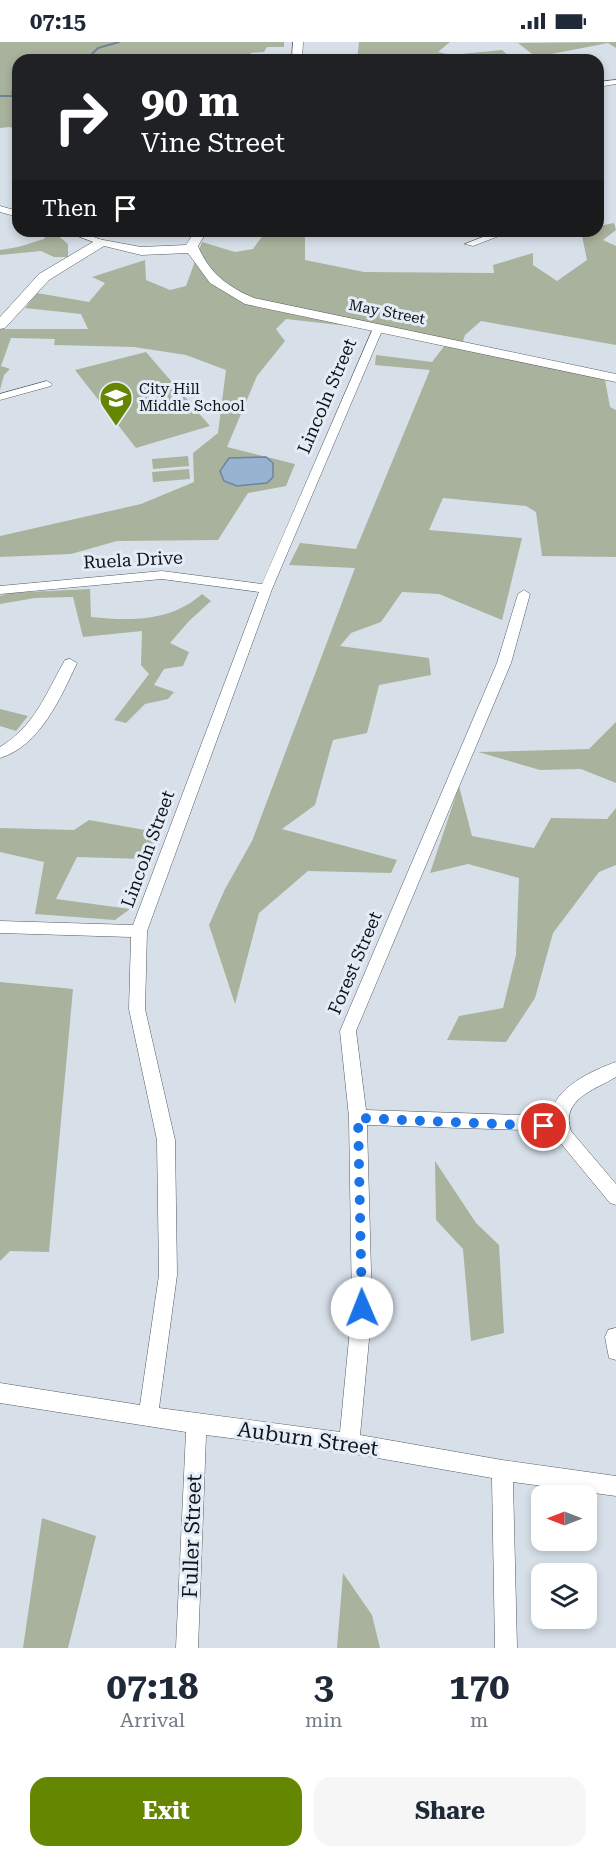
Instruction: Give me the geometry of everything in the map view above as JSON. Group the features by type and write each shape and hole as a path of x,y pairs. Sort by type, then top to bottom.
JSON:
{"street":[{"path":"87,237 141,251 193,249 193,240 196,237"},
{"path":"470,244 490,237"},
{"path":"0,325 44,277 102,242"},
{"name":"May Street","path":"193,249 215,282 236,295 273,308 380,326 616,378"},
{"name":"Lincoln Street","path":"148,1418 168,1275 166,1140 137,1009 139,931 266,589 380,326"},
{"path":"0,397 47,384"},
{"name":"Ruela Drive","path":"0,590 162,574 266,589"},
{"name":"Forest Street","path":"349,1443 362,1308 358,1118 348,1031 504,663 524,594"},
{"path":"0,753 16,745 30,733 50,704 70,663"},
{"path":"0,927 139,931"},
{"path":"616,1069 568,1097 557,1114 558,1124 564,1135 616,1197"},
{"path":"358,1118 558,1124"},
{"name":"Auburn Street","path":"0,1393 148,1418 349,1443 502,1470 616,1486"},
{"name":"Fuller Street","path":"187,1648 196,1424"},
{"path":"502,1470 506,1648"}],"green space":[{"path":"0,42 284,42 284,47 267,47 264,52 251,54 12,54 12,128 0,128"},
{"path":"359,42 450,42 438,52 447,54 358,54"},
{"path":"616,42 616,48 608,43 551,54 532,54 518,43"},
{"path":"502,50 506,54 461,54"},
{"path":"614,223 616,230 603,240 616,246 616,345 481,321 465,335 461,347 605,380 610,407 616,410 616,557 542,556 536,512 526,506 443,498 429,530 522,538 502,620 439,594 402,592 381,622 351,633 340,646 429,658 431,675 379,685 367,733 333,740 315,805 282,829 397,860 391,873 308,871 259,913 235,1004 209,925 225,889 252,841 355,568 289,565 300,543 356,549 430,370 375,365 376,355 432,362 445,345 366,328 286,319 276,329 285,341 257,376 227,447 295,464 286,486 248,493 218,540 117,541 71,554 0,557 0,536 141,504 194,482 193,453 218,433 226,370 186,355 134,347 54,345 55,339 11,338 1,366 10,369 4,375 0,390 0,329 88,329 81,314 25,308 37,293 89,302 105,283 92,277 145,260 146,280 170,290 186,286 202,242 235,252 253,249 262,237 305,237 305,260 364,272 494,273 493,265 533,253 533,265 557,281 587,260 582,237 604,237 604,225"},
{"path":"45,237 60,237 68,244 68,257 54,257 41,251 0,255 0,250"},
{"path":"146,352 210,426 136,448 75,370"},
{"path":"188,456 189,466 153,469 152,459"},
{"path":"189,469 190,479 153,482 152,472"},
{"path":"90,589 91,617 150,618 177,610 202,594 211,601 170,643 189,652 183,666 164,669 154,685 174,692 168,699 145,704 126,723 114,720 149,674 141,665 142,631 83,637 73,597 35,598 0,604 0,596 9,593"},
{"path":"0,709 28,716 16,731 0,726"},
{"path":"616,722 616,783 581,769 540,770 478,752 589,749"},
{"path":"459,786 472,836 534,848 551,818 607,819 616,808 616,865 599,872 553,933 535,998 506,1042 447,1040 459,1016 503,1008 516,955 519,878 468,864 430,873"},
{"path":"89,820 162,833 144,859 77,857 56,899 130,909 115,920 35,914 44,862 0,852 0,828 74,830"},
{"path":"0,982 73,989 49,1252 10,1251 0,1261"},
{"path":"435,1161 476,1223 499,1245 504,1333 471,1341 463,1249 436,1220"},
{"path":"42,1518 96,1536 68,1648 23,1648"},
{"path":"343,1573 372,1615 380,1648 337,1648"}],"water":[{"path":"266,457 273,463 273,477 267,483 237,486 224,481 220,471 229,458"}],"waterway":[{"path":"92,54 98,48 119,42"},
{"path":"0,96 12,96"}],"place":[{"name":"City Hill Middle School","path":"116,427"}],"route":[{"path":"362,1308 358,1118 544,1126"}]}
